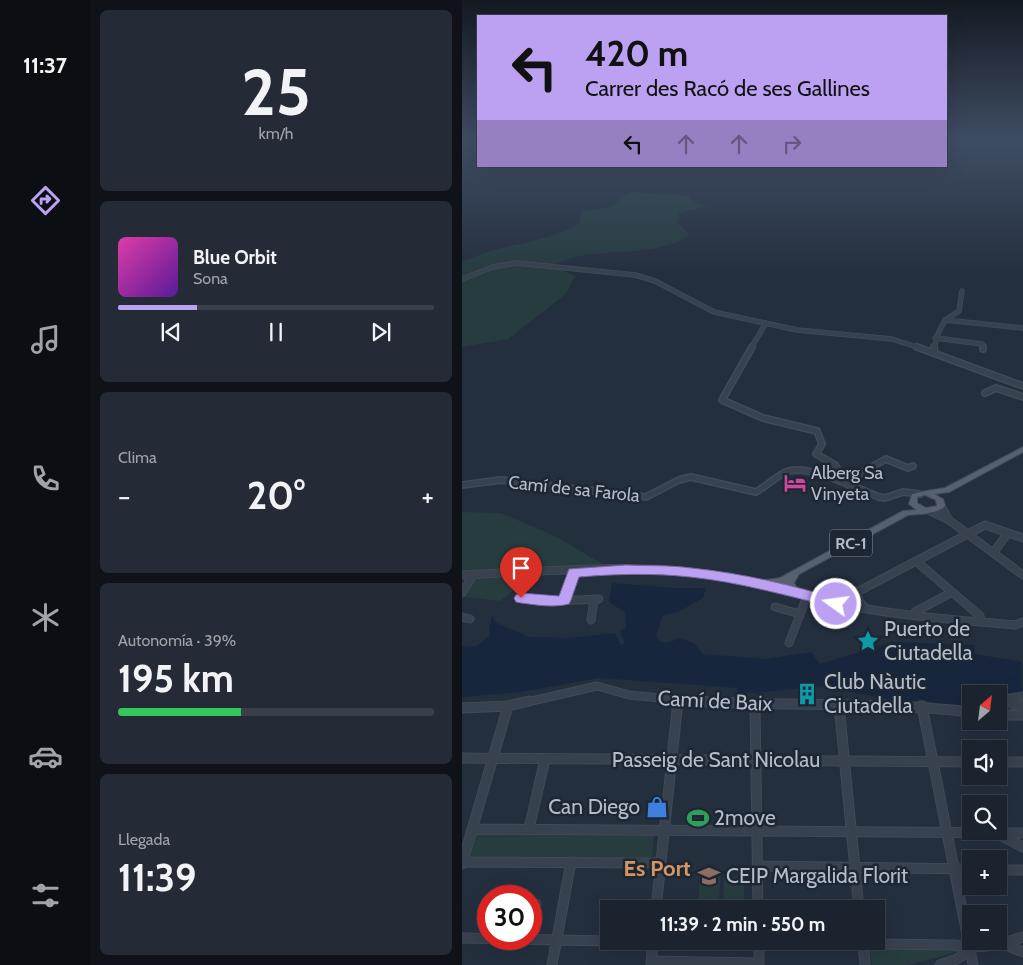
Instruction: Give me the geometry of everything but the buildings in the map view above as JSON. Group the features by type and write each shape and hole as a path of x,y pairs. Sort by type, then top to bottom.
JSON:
{"main road":[{"name":"RC-1","path":"906,513 911,498 923,493 947,490 1022,449"},
{"path":"941,504 947,490"},
{"path":"923,493 936,496 941,504"},
{"path":"911,498 928,511"},
{"name":"RC-1","path":"785,584 797,573 906,513 936,510 941,504"},
{"path":"759,584 785,584 796,593"}],"street":[{"path":"462,278 493,267 516,263 635,274 655,281 714,312 797,330 892,339 1022,386"},
{"path":"935,353 933,344 935,338 941,331 945,320 959,311 962,290"},
{"path":"945,320 1022,328"},
{"path":"766,323 720,399 726,404 763,418 817,430 822,444 816,454 835,466 848,486 859,474 886,460 908,468 913,466"},
{"path":"935,338 982,344 983,349"},
{"path":"985,393 996,388 1022,398"},
{"name":"Camí de sa Farola","path":"462,485 501,480 646,497 659,493 681,479 692,477 756,492 786,472 793,470 814,473 885,498 903,492 911,498"},
{"path":"941,504 949,520"},
{"path":"928,511 949,520 1022,575"},
{"path":"836,604 856,591 985,525 1022,538"},
{"path":"994,553 1008,533"},
{"path":"916,561 980,616 981,622"},
{"path":"462,575 626,569 689,572 759,584"},
{"path":"564,600 573,572"},
{"path":"462,593 473,575"},
{"path":"856,591 860,602 865,608"},
{"path":"913,613 952,592"},
{"path":"796,593 836,604 865,608 981,622 1015,625 1022,622"},
{"path":"789,643 807,596"},
{"path":"521,598 552,601 597,599 591,620"},
{"path":"775,607 800,614"},
{"path":"462,617 470,619"},
{"name":"Camí de Baix","path":"462,708 508,706 597,686 629,695 678,700 755,705 922,706 962,711"},
{"path":"1022,696 1010,698 1013,704 1022,706"},
{"path":"657,900 678,700"},
{"path":"755,705 758,900"},
{"path":"839,705 858,900"},
{"path":"508,706 462,863 661,863"},
{"path":"922,706 962,910"},
{"path":"1007,715 1022,715"},
{"name":"Passeig de Sant Nicolau","path":"462,758 962,762"},
{"path":"529,829 545,759"},
{"path":"1007,762 1022,762"},
{"path":"472,829 962,832"},
{"path":"1007,832 1022,833"},
{"path":"1007,839 1022,847"},
{"path":"552,965 571,862"},
{"path":"758,866 962,869"},
{"path":"1007,870 1022,870"},
{"path":"1007,942 1022,937"},
{"path":"462,938 477,938"},
{"path":"542,939 600,941"},
{"path":"885,944 954,946 962,948"},
{"path":"1007,946 1022,952"},
{"path":"652,950 651,963 759,964 759,950"},
{"path":"864,950 865,965"},
{"path":"940,965 957,959 970,950 973,965"}],"green space":[{"path":"633,192 688,196 692,201 707,206 678,214 680,219 677,222 690,235 673,243 638,251 586,255 552,266 575,276 566,294 508,339 462,347 462,262 491,251 565,231 579,224 581,212 609,207 623,196"},
{"path":"462,512 501,513 557,537 607,567 541,570 500,601 465,597 477,572 462,572"},
{"path":"476,833 654,834 652,857 470,857"},
{"path":"700,877 720,877 719,900 699,900"},
{"path":"724,877 744,878 744,900 723,900"},
{"path":"957,949 958,952 908,965 872,965 869,950"}],"water":[{"path":"612,583 674,588 706,588 703,598 678,612 663,615 656,635 658,640 664,643 680,638 694,643 703,654 766,659 811,652 820,664 892,642 974,645 975,654 1022,662 1022,694 1007,694 1007,685 962,685 962,707 919,699 911,703 899,702 822,686 737,693 737,688 599,678 521,692 462,697 462,646 477,646 490,635 489,629 492,615 495,622 529,637 569,638 615,633 621,645 625,643 620,631 626,628 625,612 609,602"}],"place":[{"name":"Alberg Sa Vinyeta","path":"795,483"},
{"name":"Puerto de Ciutadella","path":"868,641"},
{"name":"Club Nàutic Ciutadella","path":"807,694"},
{"name":"Can Diego","path":"657,807"},
{"name":"2move","path":"698,818"},
{"name":"CEIP Margalida Florit","path":"709,876"}],"district":[{"name":"Es Port","path":"657,868"}],"route":[{"path":"521,598 552,601 564,600 573,572 626,569 713,575 782,589 836,604"}]}
